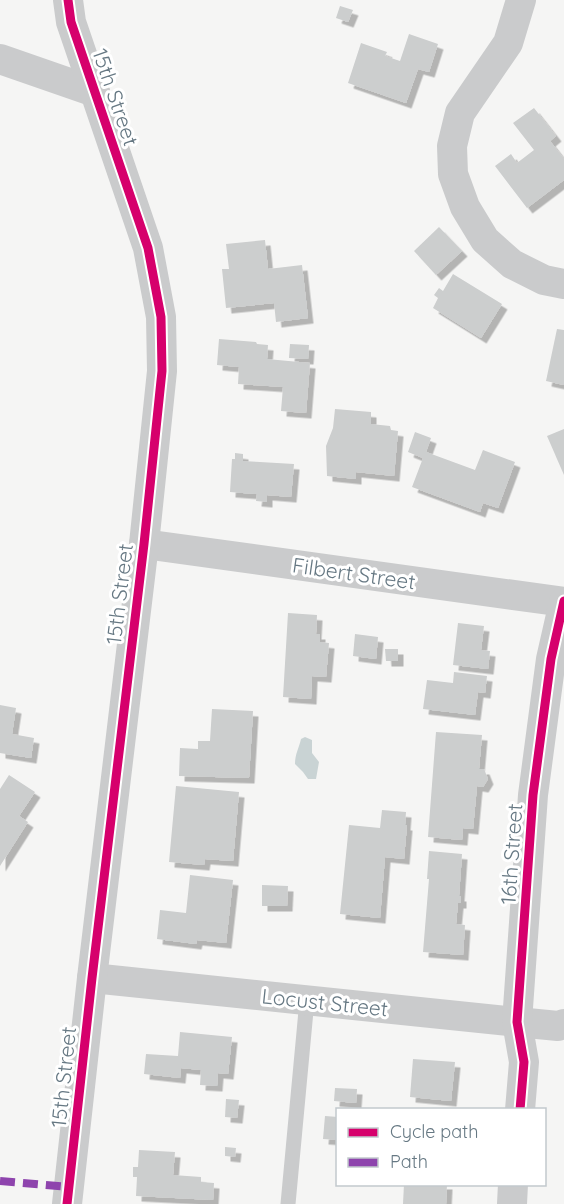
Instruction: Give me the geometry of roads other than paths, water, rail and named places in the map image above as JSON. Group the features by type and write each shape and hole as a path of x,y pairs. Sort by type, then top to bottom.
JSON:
{"street":[{"name":"15th Street","path":"67,1204 162,372 161,317 148,248 71,22 68,0"},
{"path":"520,0 508,43 460,113 452,146 453,174 465,207 485,240 512,264 544,280 564,284"},
{"path":"0,59 95,92"},
{"name":"Filbert Street","path":"144,544 564,602"},
{"name":"16th Street","path":"520,1108 524,1062 517,1022 533,795 551,659 564,602"},
{"name":"Locust Street","path":"92,978 562,1026"},
{"path":"512,1204 513,1186"}],"lane":[{"path":"288,1204 307,1000"}]}
